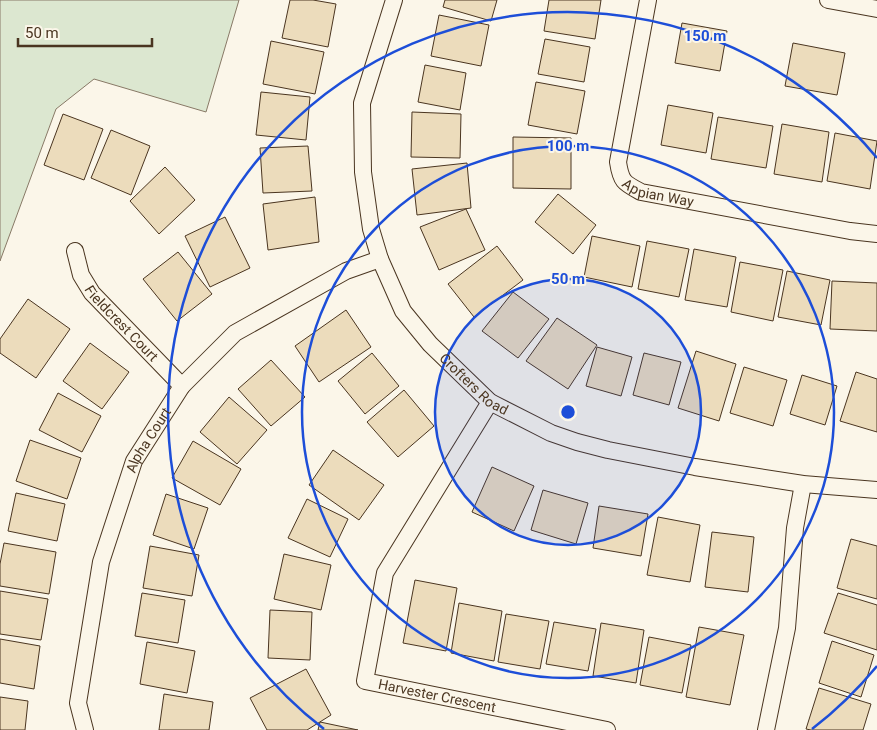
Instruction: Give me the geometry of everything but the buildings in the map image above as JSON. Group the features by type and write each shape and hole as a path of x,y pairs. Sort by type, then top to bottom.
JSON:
{"street":[{"name":"Crofters Road","path":"394,0 362,103 363,172 371,229 380,258 403,311 430,344 490,402 551,434 608,450 694,467 803,484 877,490"},
{"name":"Appian Way","path":"648,0 618,162 620,177 641,192 877,234"},
{"path":"828,0 877,9"},
{"name":"Fieldcrest Court","path":"75,251 80,275 92,293 182,386"},
{"name":"Alpha Court","path":"85,730 78,703 101,562 134,461 182,386 235,333 346,272 380,258"},
{"name":"Harvester Crescent","path":"490,402 385,573 365,681 607,730"},
{"path":"766,730 787,628 795,528 803,484"}],"green space":[{"path":"0,0 239,0 206,112 94,79 56,109 0,261"}]}
